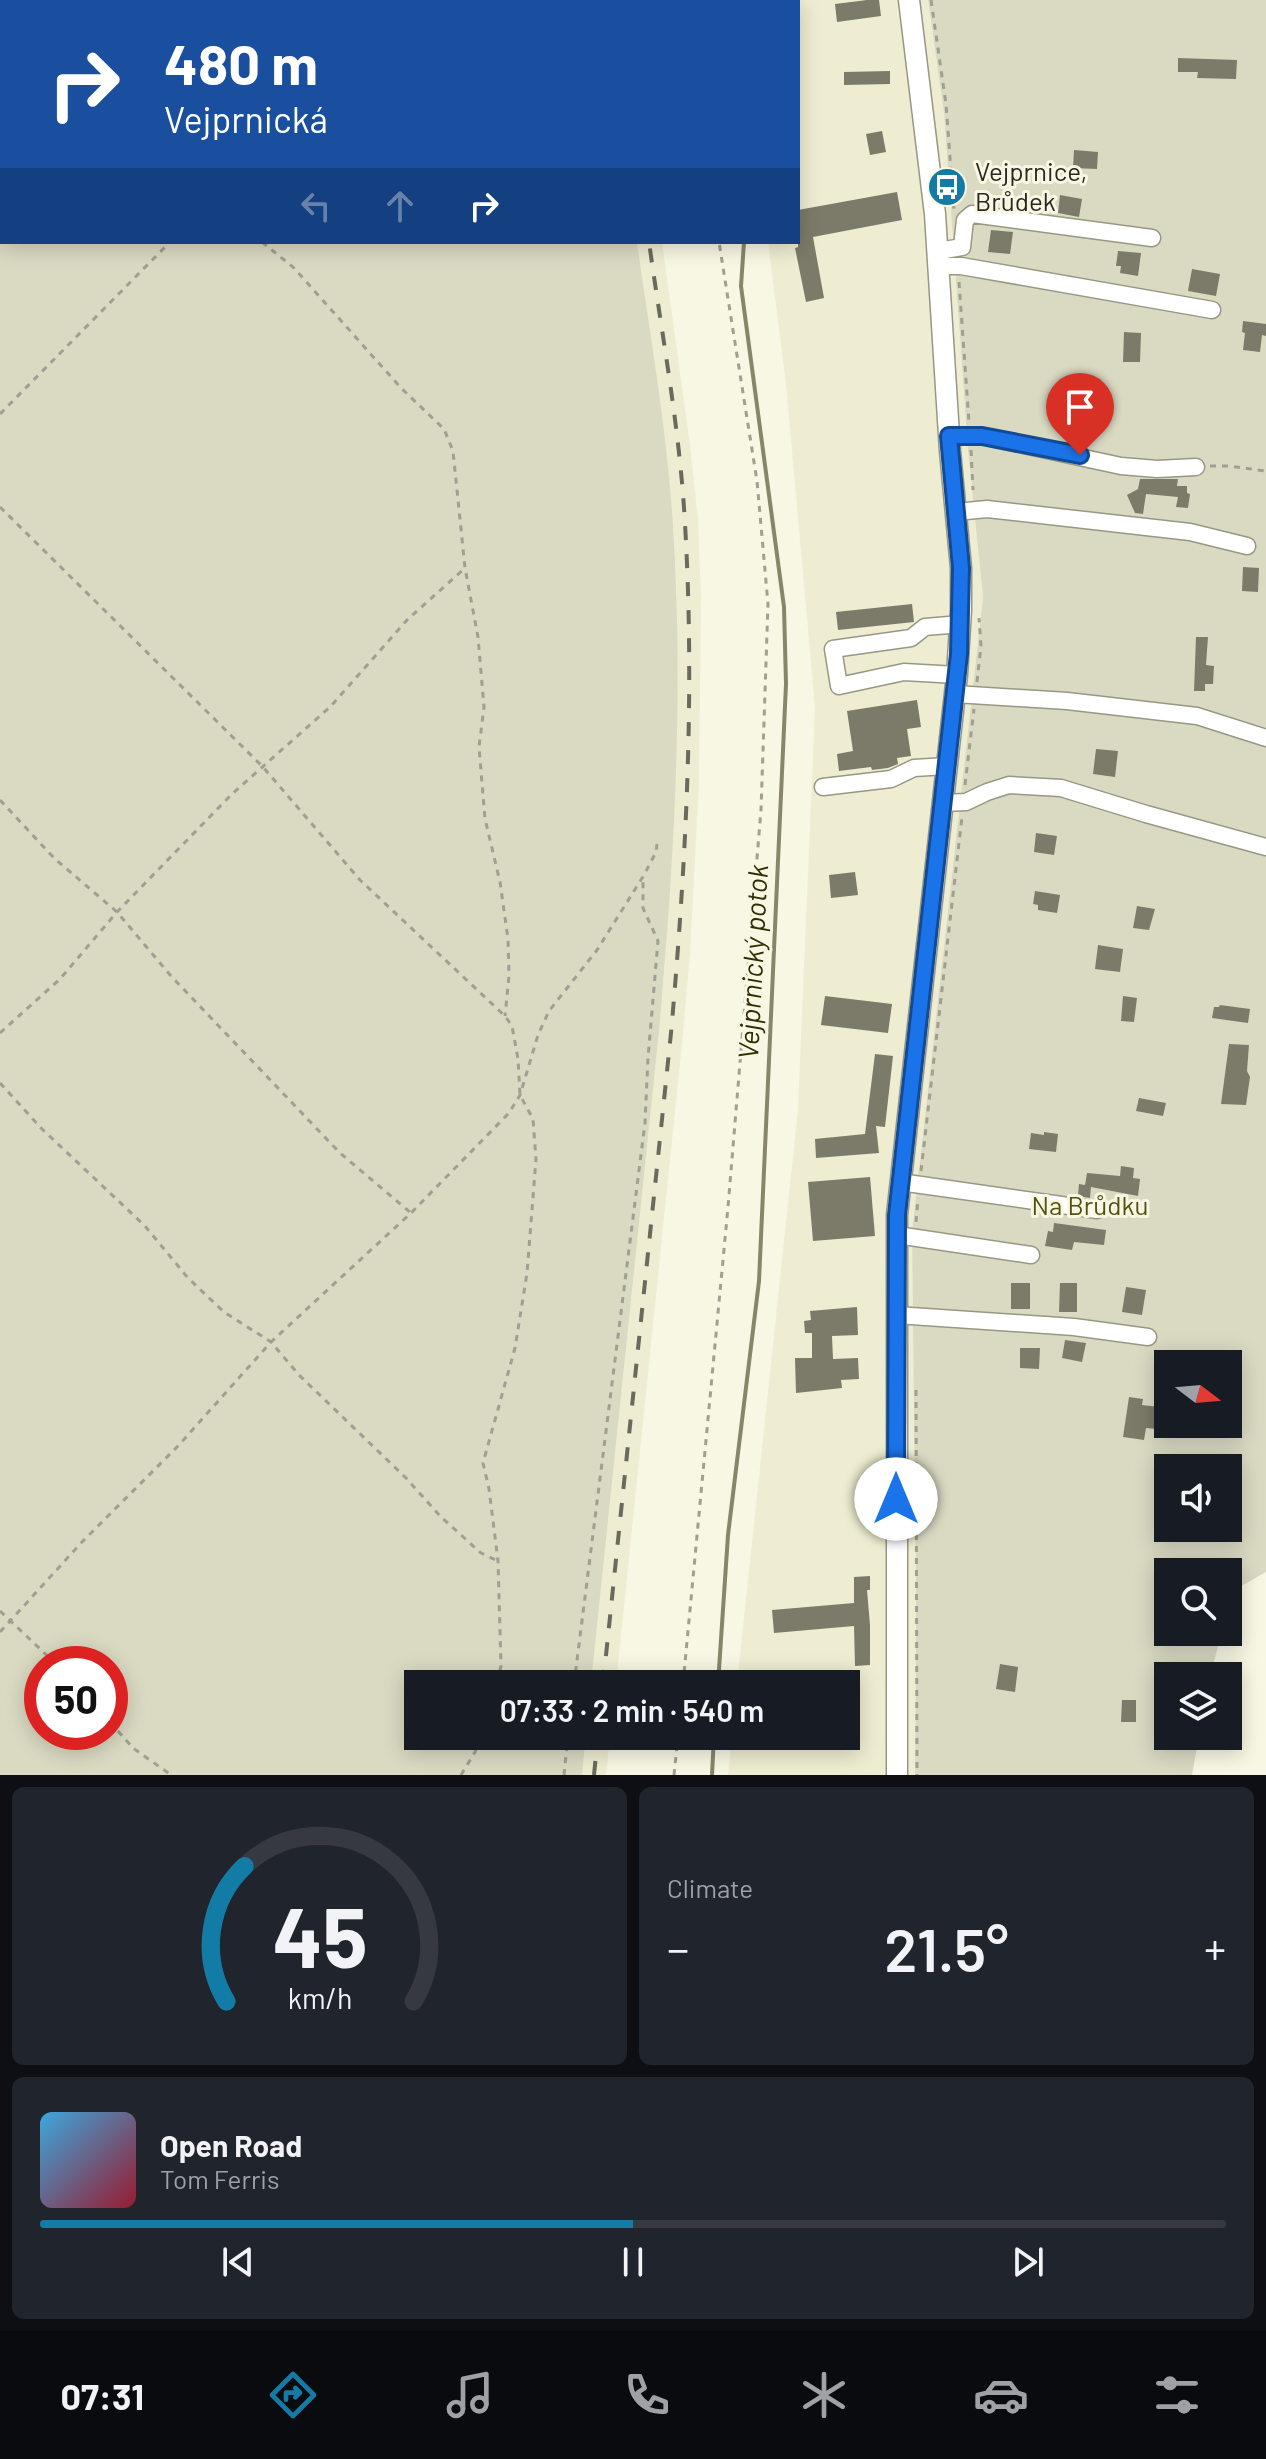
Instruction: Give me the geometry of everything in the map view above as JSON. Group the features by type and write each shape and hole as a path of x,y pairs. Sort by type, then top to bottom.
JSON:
{"main road":[{"path":"897,1775 897,1235 900,1182 961,624 961,568 949,436 939,258 909,0"}],"street":[{"path":"939,258 962,247 965,220 972,214 1152,238"},
{"path":"939,258 961,266 1212,310"},
{"path":"949,436 982,436 1121,466 1157,469 1196,467"},
{"path":"956,512 987,509 1190,532 1247,546"},
{"path":"961,624 925,627 911,638 833,649 839,686 904,672 956,685 1197,716 1266,738"},
{"path":"823,787 891,779 914,768 947,766"},
{"path":"943,803 966,802 1009,785 1061,788 1266,847"},
{"path":"900,1182 1097,1210"},
{"path":"897,1235 1031,1255"},
{"path":"896,1315 1074,1327 1148,1337"}],"path":[{"path":"0,414 168,244"},
{"path":"264,244 294,268 401,388 444,429 453,451 465,568 478,637 484,707 479,747 485,819 500,882 508,939 509,976 505,1016"},
{"path":"684,1670 761,810 768,604 757,481 719,244"},
{"path":"1196,467 1228,466 1266,471"},
{"path":"0,507 263,767 360,880 512,1026 520,1095 533,1119 536,1159 527,1273 515,1348 483,1463 498,1561 500,1670"},
{"path":"0,1033 60,979 117,912 232,794 330,707 408,619 465,568"},
{"path":"0,800 54,858 117,912 171,976 331,1143 411,1213"},
{"path":"0,1632 82,1542 178,1446 271,1342 411,1213 509,1113 520,1095 538,1035 549,1011 597,950 644,875 657,844"},
{"path":"576,1670 645,1123 658,941 643,908 644,875"},
{"path":"0,1083 51,1138 145,1226 188,1278 224,1312 271,1342 299,1375 406,1478 441,1517 481,1553 498,1561"},
{"path":"0,1611 37,1646"},
{"path":"128,1742 171,1775"},
{"path":"461,1775 476,1750"},
{"path":"564,1775 567,1750"},
{"path":"674,1775 677,1750"}],"shaded area":[{"path":"800,0 928,0 944,113 968,450 983,597 912,1232 915,1775 728,1775 731,1750 860,1750 860,1670 738,1670 798,1109 815,708 786,384 768,244 800,244"},
{"path":"637,244 662,244 690,445 698,519 701,597 699,784 683,1034 617,1670 592,1670 666,951 674,783 677,597 673,521"},
{"path":"585,1750 609,1750 606,1775 582,1775"}],"green space":[{"name":"Na Brůdku","path":"928,0 1266,0 1266,1572 1242,1586 1242,1558 1154,1558 1154,1646 1218,1646 1214,1662 1154,1662 1154,1750 1196,1750 1192,1775 915,1775 912,1232 983,597 968,450 944,113"},
{"path":"0,244 637,244 662,418 673,524 678,651 676,778 659,1032 592,1670 404,1670 404,1750 585,1750 582,1775 0,1775"}],"building":[{"path":"879,0 881,16 837,22 835,4"},
{"path":"1178,58 1237,60 1236,79 1197,78 1198,72 1178,72"},
{"path":"890,71 890,84 844,85 844,72"},
{"path":"882,131 886,152 870,155 866,134"},
{"path":"1074,150 1098,152 1097,169 1073,168"},
{"path":"897,192 902,220 813,237 824,298 806,302 795,248 800,244 800,210"},
{"path":"1060,195 1082,199 1079,217 1058,213"},
{"path":"991,230 1013,232 1010,254 988,252"},
{"path":"1118,251 1141,253 1138,276 1120,273 1121,266 1116,266"},
{"path":"1192,269 1220,274 1216,296 1188,291"},
{"path":"1243,321 1266,324 1266,336 1262,335 1260,352 1243,350"},
{"path":"1124,332 1141,333 1140,362 1123,362"},
{"path":"1140,479 1178,479 1177,486 1187,486 1187,493 1190,494 1188,508 1176,507 1178,497 1146,494 1143,514 1135,513 1127,495 1138,489"},
{"path":"1243,567 1259,568 1258,592 1242,591"},
{"path":"912,604 914,622 838,630 836,612"},
{"path":"1196,637 1208,637 1206,665 1214,666 1213,684 1205,684 1205,691 1194,691"},
{"path":"917,700 921,727 907,729 911,756 897,758 898,764 888,768 839,771 837,754 853,751 847,711"},
{"path":"1096,749 1118,751 1115,777 1093,774"},
{"path":"1036,833 1057,836 1054,855 1034,852"},
{"path":"855,872 858,895 831,898 829,875"},
{"path":"1035,891 1060,895 1057,913 1038,910 1038,905 1033,904"},
{"path":"1137,906 1155,909 1149,930 1133,928"},
{"path":"1098,945 1123,949 1120,972 1095,969"},
{"path":"825,996 892,1004 888,1033 821,1025"},
{"path":"1123,996 1137,998 1134,1022 1121,1021"},
{"path":"1214,1007 1250,1009 1248,1023 1212,1018"},
{"path":"1229,1044 1249,1045 1247,1071 1250,1077 1246,1105 1221,1104"},
{"path":"875,1054 893,1056 885,1127 876,1126 879,1153 816,1158 815,1139 865,1134"},
{"path":"1139,1098 1166,1103 1163,1116 1136,1111"},
{"path":"1044,1132 1058,1134 1056,1152 1029,1149 1031,1133 1044,1135"},
{"path":"1121,1166 1134,1168 1133,1178 1140,1179 1138,1196 1091,1187 1090,1198 1078,1196 1079,1184 1085,1185 1087,1173 1120,1176"},
{"path":"870,1177 875,1236 813,1241 808,1182"},
{"path":"1054,1223 1106,1230 1104,1245 1074,1242 1072,1250 1045,1246 1048,1231 1053,1232"},
{"path":"1011,1283 1030,1283 1030,1309 1011,1309"},
{"path":"1060,1283 1077,1283 1077,1312 1059,1312"},
{"path":"1126,1287 1146,1290 1142,1315 1122,1312"},
{"path":"857,1307 858,1335 832,1336 833,1359 858,1358 859,1379 841,1380 842,1388 796,1393 795,1358 812,1358 812,1333 805,1333 804,1321 811,1320 810,1311"},
{"path":"1065,1340 1086,1343 1082,1362 1062,1358"},
{"path":"1020,1348 1040,1348 1039,1369 1020,1368"},
{"path":"1129,1397 1143,1399 1142,1405 1154,1406 1154,1429 1146,1428 1144,1440 1123,1437"},
{"path":"870,1576 870,1590 867,1590 870,1665 855,1666 854,1626 774,1633 772,1610 854,1603 854,1577"},
{"path":"1000,1664 1018,1667 1015,1692 996,1689"},
{"path":"1122,1700 1136,1700 1136,1722 1121,1722"}],"waterway":[{"name":"Vejprnický potok","path":"719,1670 728,1535 759,1281 786,684 784,607 741,286 744,244"},
{"name":"Vejprnický potok","path":"712,1775 713,1750"}],"railway":[{"path":"604,1670 671,1033 681,906 689,715 683,489 649,244"},
{"path":"594,1775 597,1750"}],"place":[{"name":"Vejprnice, Brůdek","path":"947,187"}],"route":[{"path":"896,1499 897,1215 959,654 961,568 949,436 982,436 1080,455"}]}
